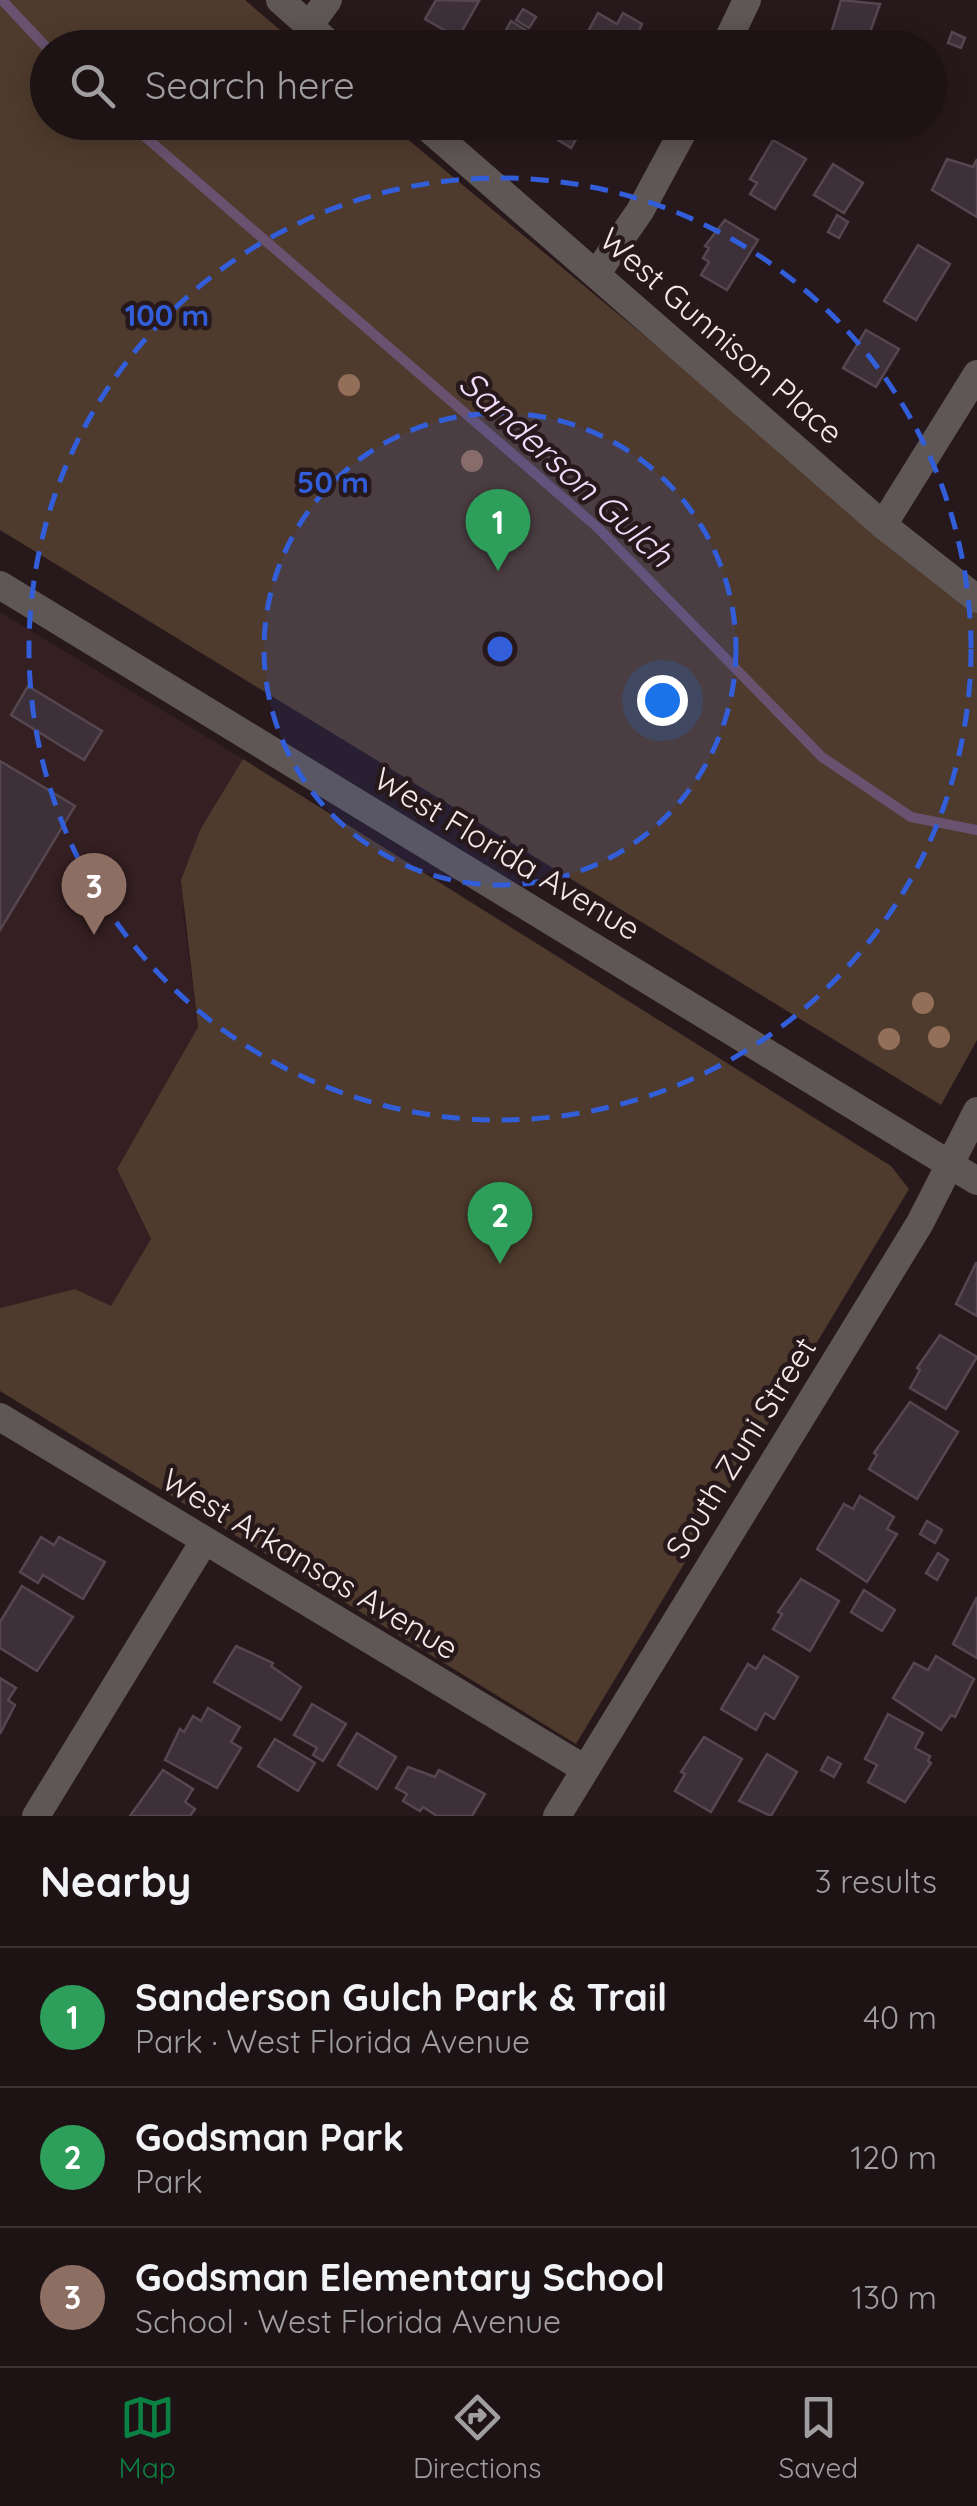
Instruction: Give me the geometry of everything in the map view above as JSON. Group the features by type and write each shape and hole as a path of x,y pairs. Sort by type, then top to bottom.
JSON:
{"street":[{"path":"280,0 314,30"},
{"path":"309,26 328,0"},
{"path":"732,30 746,0"},
{"name":"West Gunnison Place","path":"442,140 883,524 977,599"},
{"path":"596,273 640,211 678,140"},
{"path":"883,524 977,374"},
{"name":"West Florida Avenue","path":"0,585 977,1181"},
{"name":"South Zuni Street","path":"557,1816 920,1223 977,1111"},
{"name":"West Arkansas Avenue","path":"0,1417 203,1543 586,1769"},
{"path":"36,1816 203,1543"}],"shaded area":[{"path":"0,0 245,0 280,30 30,30 30,140 408,140 977,612 977,1040 941,1105 0,530"},
{"path":"0,612 243,759 201,828 183,910 198,1027 117,1169 151,1239 111,1307 75,1289 0,1308"},
{"path":"243,759 891,1166 909,1189 576,1744 0,1391 0,1308 75,1289 111,1306 151,1239 117,1169 198,1027 181,880 201,828"}],"building":[{"path":"436,0 479,1 463,30 444,30 425,19"},
{"path":"841,0 880,4 871,30 832,30"},
{"path":"523,9 536,17 529,28 516,20"},
{"path":"598,13 617,24 623,13 642,24 639,30 589,30"},
{"path":"511,21 525,30 506,30"},
{"path":"952,32 965,38 961,48 948,43"},
{"path":"558,140 576,140 571,148"},
{"path":"773,140 806,159 775,209 750,194 757,183 750,179"},
{"path":"947,159 973,167 977,159 977,217 932,190"},
{"path":"833,164 863,183 844,213 814,195"},
{"path":"837,215 848,222 839,238 828,232"},
{"path":"725,220 758,240 727,290 701,275 709,262 703,258 709,248 705,246"},
{"path":"918,245 950,264 916,320 884,301"},
{"path":"866,330 899,349 876,387 843,368"},
{"path":"28,686 102,731 84,760 11,715"},
{"path":"0,761 75,806 0,930"},
{"path":"977,1263 977,1316 956,1304"},
{"path":"940,1335 977,1357 946,1409 910,1388 920,1370 917,1368"},
{"path":"910,1402 958,1432 917,1499 869,1469 877,1455 874,1453"},
{"path":"860,1496 894,1517 887,1529 897,1534 867,1582 817,1549 844,1504 853,1509"},
{"path":"927,1521 942,1530 935,1543 920,1534"},
{"path":"41,1537 54,1545 59,1537 105,1562 83,1599 43,1575 38,1583 20,1572"},
{"path":"938,1553 948,1560 937,1580 926,1573"},
{"path":"801,1579 839,1601 810,1651 773,1629 782,1614 778,1612"},
{"path":"22,1586 73,1617 37,1671 0,1648 0,1622"},
{"path":"864,1590 895,1610 882,1631 851,1612"},
{"path":"977,1597 977,1658 953,1644"},
{"path":"236,1646 273,1663 271,1666 301,1687 281,1720 214,1682"},
{"path":"764,1656 798,1677 774,1719 765,1713 756,1730 721,1709 748,1664 756,1669"},
{"path":"936,1656 974,1679 955,1717 951,1715 941,1730 893,1698 914,1663 928,1670"},
{"path":"0,1678 16,1688 8,1700 15,1705 0,1734"},
{"path":"312,1704 346,1724 323,1761 313,1755 317,1748 294,1735"},
{"path":"208,1708 240,1727 231,1742 241,1748 217,1788 165,1760 180,1729 184,1732 193,1716 201,1721"},
{"path":"888,1714 923,1733 915,1748 930,1756 931,1763 905,1802 868,1782 877,1765 865,1759"},
{"path":"357,1733 396,1757 377,1789 338,1765"},
{"path":"704,1737 742,1759 711,1812 675,1791 685,1774 681,1772"},
{"path":"275,1739 315,1763 298,1791 258,1766"},
{"path":"767,1754 797,1772 771,1816 739,1801"},
{"path":"828,1757 841,1764 834,1777 821,1770"},
{"path":"408,1767 435,1777 439,1770 485,1794 472,1816 437,1816 423,1807 420,1811 403,1801 407,1794 396,1788"},
{"path":"163,1770 193,1789 185,1802 195,1809 190,1816 130,1816"}],"waterway":[{"name":"Sanderson Gulch","path":"2,0 30,30"},
{"name":"Sanderson Gulch","path":"149,140 597,527 822,757 911,817 977,830"}],"place":[{"name":"Sanderson Gulch Park & Trail","path":"498,571"},
{"name":"Godsman Elementary School","path":"94,935"},
{"name":"Godsman Park","path":"500,1264"}]}
